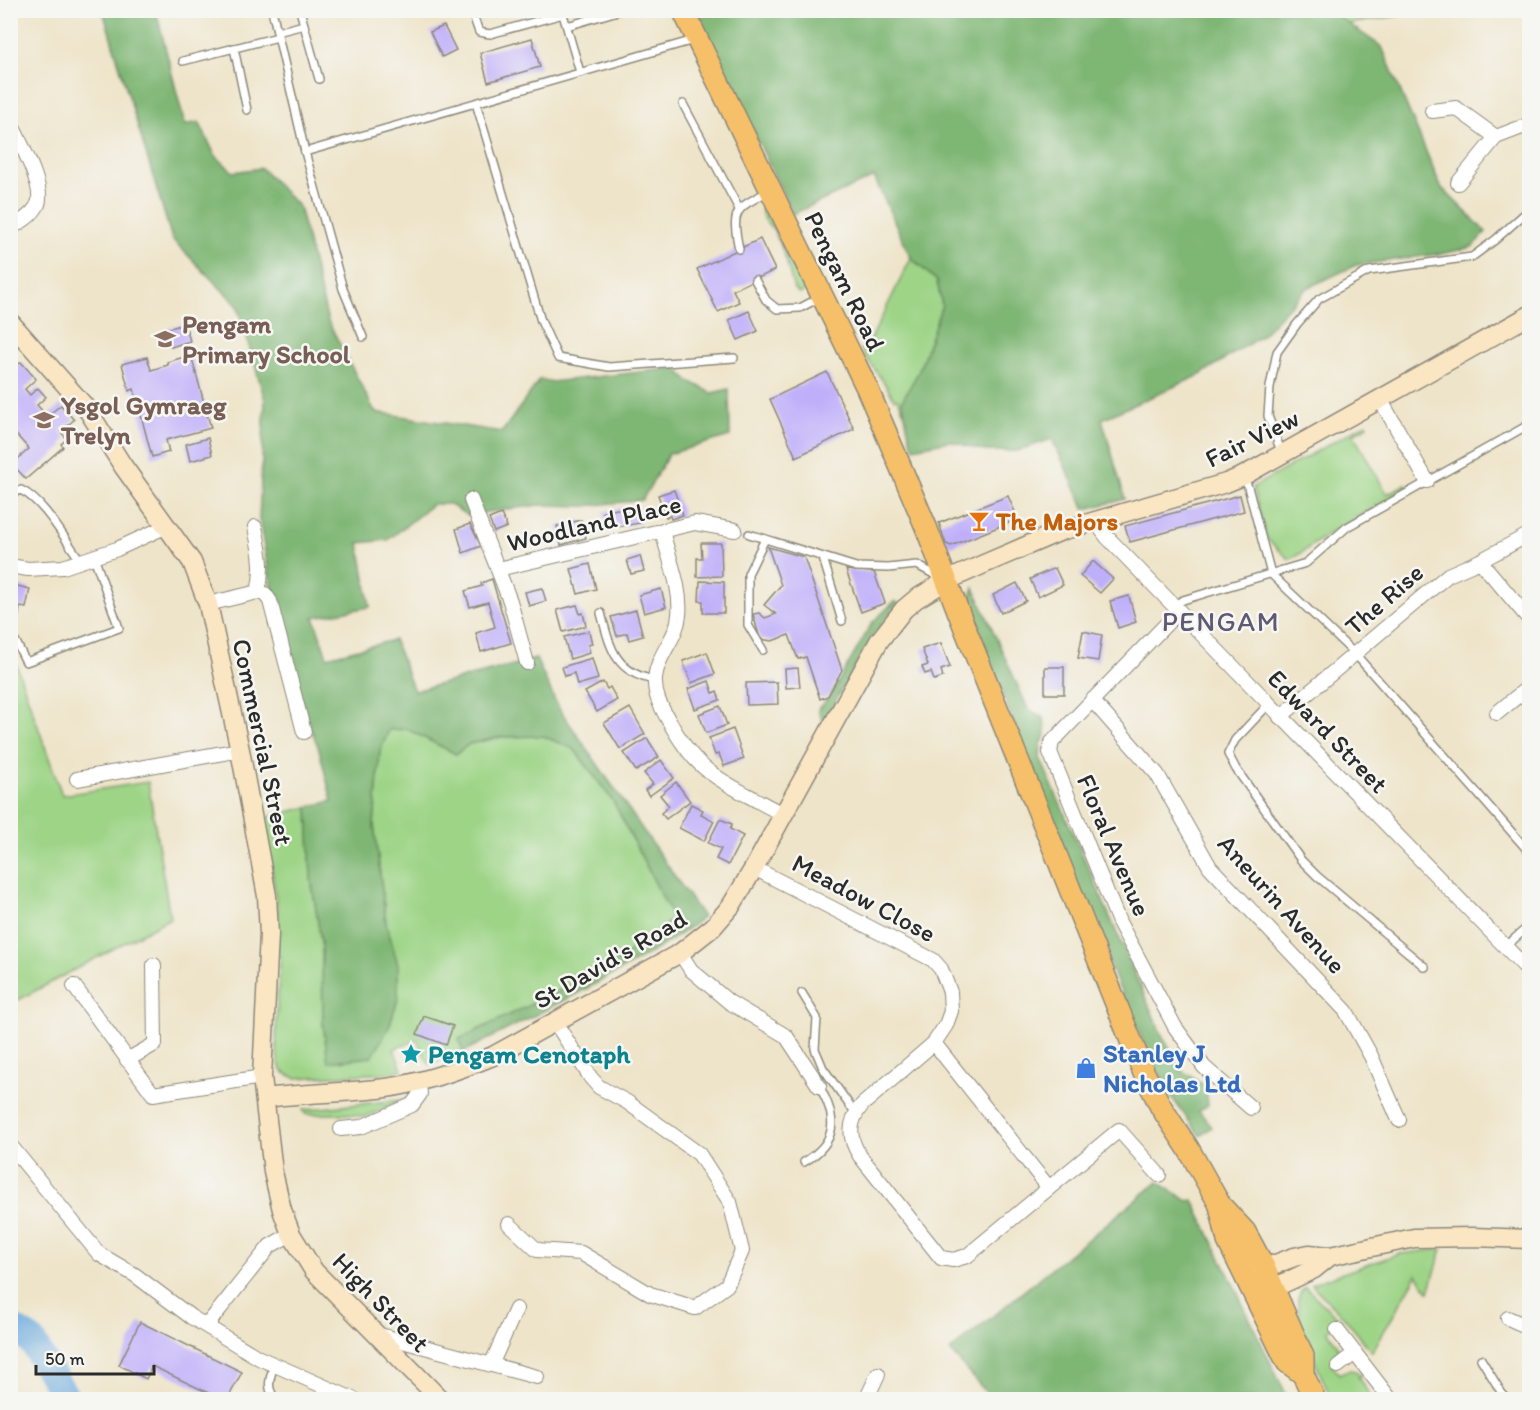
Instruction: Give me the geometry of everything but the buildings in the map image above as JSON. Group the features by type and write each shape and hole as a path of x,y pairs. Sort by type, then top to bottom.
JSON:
{"main road":[{"name":"Pengam Road","path":"682,10 867,388 926,527 1144,1073 1161,1107 1188,1148 1220,1205 1228,1241 1255,1272 1287,1362 1303,1374 1315,1400"},
{"name":"Fair View","path":"946,581 1029,544 1098,519 1226,483 1243,476 1530,315"},
{"name":"Commercial Street","path":"10,322 87,409 123,466 192,562 208,604 240,750 267,896 269,934 262,1077 273,1172 282,1210 291,1234"},
{"name":"St David's Road","path":"265,1098 387,1088 419,1082 461,1069 493,1056 680,953 713,927 731,906 879,641 904,609 946,581"},
{"name":"High Street","path":"291,1234 314,1271 441,1400"},
{"path":"1255,1272 1309,1254 1329,1256 1414,1238 1530,1239"},
{"path":"1264,1292 1314,1269 1329,1256"}],"street":[{"path":"1432,111 1456,108 1496,137"},
{"path":"10,121 40,188 38,203 25,220 10,228"},
{"path":"1458,183 1496,137 1530,124"},
{"path":"1380,399 1427,481"},
{"name":"Woodland Place","path":"471,500 510,601 527,663"},
{"name":"Edward Street","path":"1098,519 1107,537 1530,972"},
{"name":"Woodland Place","path":"498,570 696,523 742,532"},
{"path":"10,566 28,569 63,567 117,549 167,526"},
{"path":"255,527 262,564 258,592"},
{"path":"662,530 679,598 679,614 676,632 661,657 655,680 655,692 661,706 692,758 716,778 784,814"},
{"name":"The Rise","path":"1280,717 1448,575 1530,534"},
{"path":"1480,561 1530,620"},
{"path":"208,604 252,592 265,594 270,601 304,732"},
{"name":"Floral Avenue","path":"1176,608 1052,742 1050,752 1119,922 1175,1027 1204,1067 1251,1108"},
{"path":"1497,713 1530,686"},
{"name":"Aneurin Avenue","path":"1092,700 1157,774 1210,867 1346,1011 1371,1056 1399,1120"},
{"path":"77,779 240,750"},
{"name":"Meadow Close","path":"754,868 933,960 947,981 952,1003 946,1025 934,1043 857,1112"},
{"path":"680,953 691,970 729,1002 786,1036 819,1086"},
{"path":"128,1060 155,1044 154,965"},
{"path":"74,986 153,1094 262,1077"},
{"path":"509,1224 537,1250 581,1253 650,1294 695,1308 727,1285 742,1251 730,1202 699,1154 627,1102 598,1087 555,1022"},
{"path":"934,1043 1049,1188"},
{"path":"341,1129 361,1127 412,1105 420,1094 419,1082"},
{"path":"857,1112 850,1131 855,1148 941,1258 953,1260 967,1256 1119,1130 1160,1175"},
{"path":"10,1145 99,1254 135,1275 191,1317 259,1358 355,1400"},
{"path":"207,1325 270,1246 291,1234"},
{"path":"491,1365 516,1309"},
{"path":"1508,1318 1530,1328"},
{"path":"1337,1330 1391,1400"},
{"path":"376,1334 537,1377"},
{"path":"1338,1366 1354,1353"},
{"path":"866,1400 878,1374"}],"lane":[{"path":"272,10 305,152 343,289 363,337"},
{"path":"300,10 319,79"},
{"path":"471,10 479,32 490,34 562,12 580,72"},
{"path":"567,26 621,10"},
{"path":"183,61 234,48 304,25"},
{"path":"305,152 687,42 696,37"},
{"path":"234,48 248,110"},
{"path":"476,103 541,321 558,358 609,367 734,358"},
{"path":"683,104 739,209"},
{"path":"739,249 735,228 739,209 770,190"},
{"path":"1282,454 1268,416 1270,387 1277,352 1319,299 1369,271 1472,257 1530,209"},
{"path":"755,280 766,300 777,309 800,308 821,297"},
{"path":"1176,608 1183,600 1306,563 1347,527 1530,424"},
{"path":"1243,476 1271,574 1356,655 1530,853"},
{"path":"10,494 21,490 29,494 87,559 119,628 26,662 16,642 10,644"},
{"name":"Woodland Place","path":"742,532 856,567 888,568 917,565 946,581"},
{"path":"763,650 748,625 748,574 765,539"},
{"path":"823,558 842,621"},
{"path":"601,613 616,658 642,678 655,680"},
{"path":"1268,705 1235,740 1228,754 1236,769 1301,860 1425,967"},
{"path":"1505,947 1530,925"},
{"path":"801,993 817,1018 814,1049 823,1068 850,1106 857,1112"},
{"path":"804,1162 818,1154 830,1137 832,1125 830,1110 819,1086"},
{"path":"1481,1359 1506,1400"},
{"path":"274,1365 269,1385 271,1394 277,1400"},
{"path":"319,1384 325,1400"}],"green space":[{"path":"719,10 1330,11 1382,47 1441,187 1486,232 1472,247 1446,253 1356,265 1307,288 1261,336 1200,375 1102,419 1125,499 1085,509 1052,439 1017,451 985,451 950,441 914,448 902,401 919,371 942,305 937,281 911,258 874,177 793,214 699,18"},
{"path":"103,11 156,11 185,125 199,122 215,155 233,172 261,168 299,207 328,321 375,412 502,432 540,379 551,382 676,368 689,381 712,393 729,389 730,436 669,454 642,500 585,506 539,505 466,515 450,504 433,504 388,540 359,543 370,607 314,617 327,657 394,640 414,691 536,659 558,707 703,917 668,942 619,971 463,1052 459,1039 603,970 653,936 673,918 613,801 574,749 543,736 501,737 469,744 456,754 407,729 389,730 380,751 374,825 386,923 398,965 398,999 389,1027 372,1057 328,1062 323,1025 322,948 311,878 308,807 332,801 319,749 304,710 269,574 259,519 265,400 237,305 172,239"},
{"path":"1330,11 1427,11 1349,24"},
{"path":"763,205 804,291 802,293 794,289 780,244 762,215"},
{"path":"911,258 937,281 942,305 919,371 902,401 904,413 898,399 894,399 861,349 868,345"},
{"path":"1367,423 1368,426 1353,434 1387,494 1406,484 1408,488 1289,559 1267,539 1253,487"},
{"path":"974,588 1028,709 1044,718 1046,735 1041,744 1040,758 1160,1031 1181,1070 1206,1086 1208,1105 1199,1111 1212,1127 1200,1136 1173,1099 1150,1057 1119,987 1023,749 970,606 969,600"},
{"path":"895,601 898,603 872,636 823,723 818,709 829,698 872,623"},
{"path":"11,650 62,795 148,782 170,918 11,1004"},
{"path":"407,729 456,754 469,744 501,737 543,736 574,749 613,801 673,918 653,936 603,970 460,1039 463,1052 429,1064 417,1040 394,1049 402,1070 388,1073 296,1078 289,1076 281,1069 276,1047 281,957 277,956 278,913 264,818 308,807 311,878 322,948 323,1025 398,965 386,923 374,825 380,751 389,730"},
{"path":"410,1099 365,1117 347,1114 305,1114 303,1110"},
{"path":"1158,1182 1188,1201 1193,1200 1288,1399 992,1399 950,1351"},
{"path":"1442,1249 1429,1292 1417,1275 1372,1352 1344,1317 1311,1284 1398,1254"},
{"path":"1305,1287 1340,1320 1327,1331 1337,1344 1339,1352 1331,1364 1339,1374 1350,1370 1361,1375 1358,1377 1372,1399 1331,1399 1301,1322 1298,1299"}],"waterway":[{"path":"10,1327 31,1340 67,1400"}],"place":[{"name":"Pengam Primary School","path":"165,339"},
{"name":"Ysgol Gymraeg Trelyn","path":"44,420"},
{"name":"The Majors","path":"979,521"},
{"name":"Pengam Cenotaph","path":"411,1054"},
{"name":"Stanley J Nicholas Ltd","path":"1086,1068"}],"district":[{"name":"PENGAM","path":"1221,621"}]}
